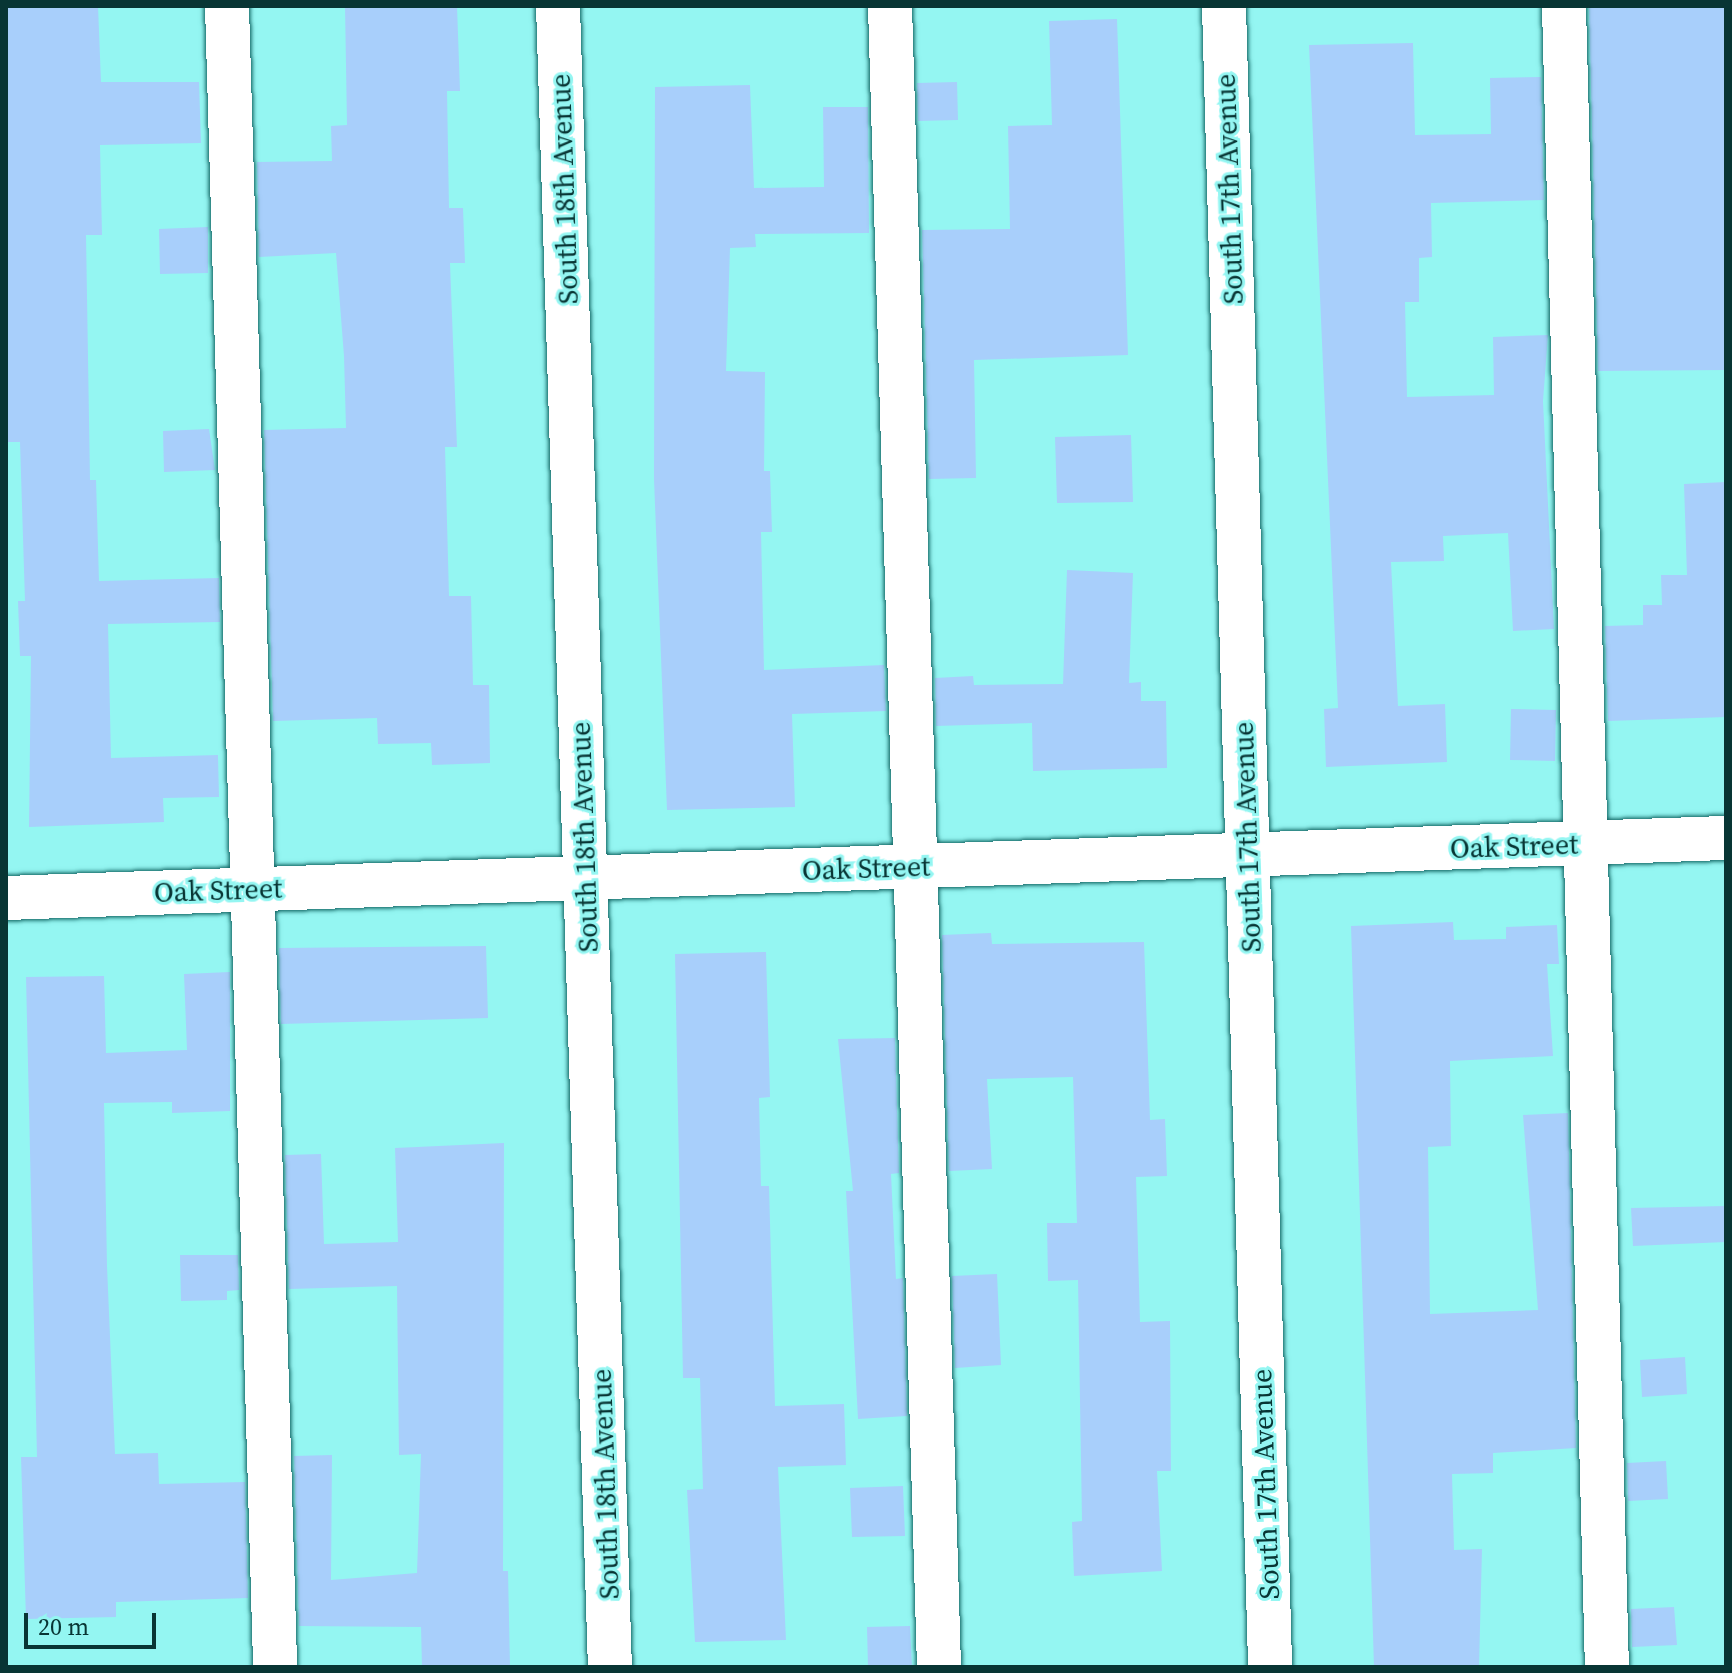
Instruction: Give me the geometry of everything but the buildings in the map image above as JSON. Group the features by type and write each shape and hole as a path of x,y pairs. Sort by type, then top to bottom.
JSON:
{"street":[{"path":"227,6 275,1667"},
{"name":"South 18th Avenue","path":"558,6 610,1667"},
{"path":"890,6 939,1667"},
{"name":"South 17th Avenue","path":"1224,6 1270,1667"},
{"path":"1564,6 1607,1667"},
{"name":"Oak Street","path":"6,898 1726,838"}]}
